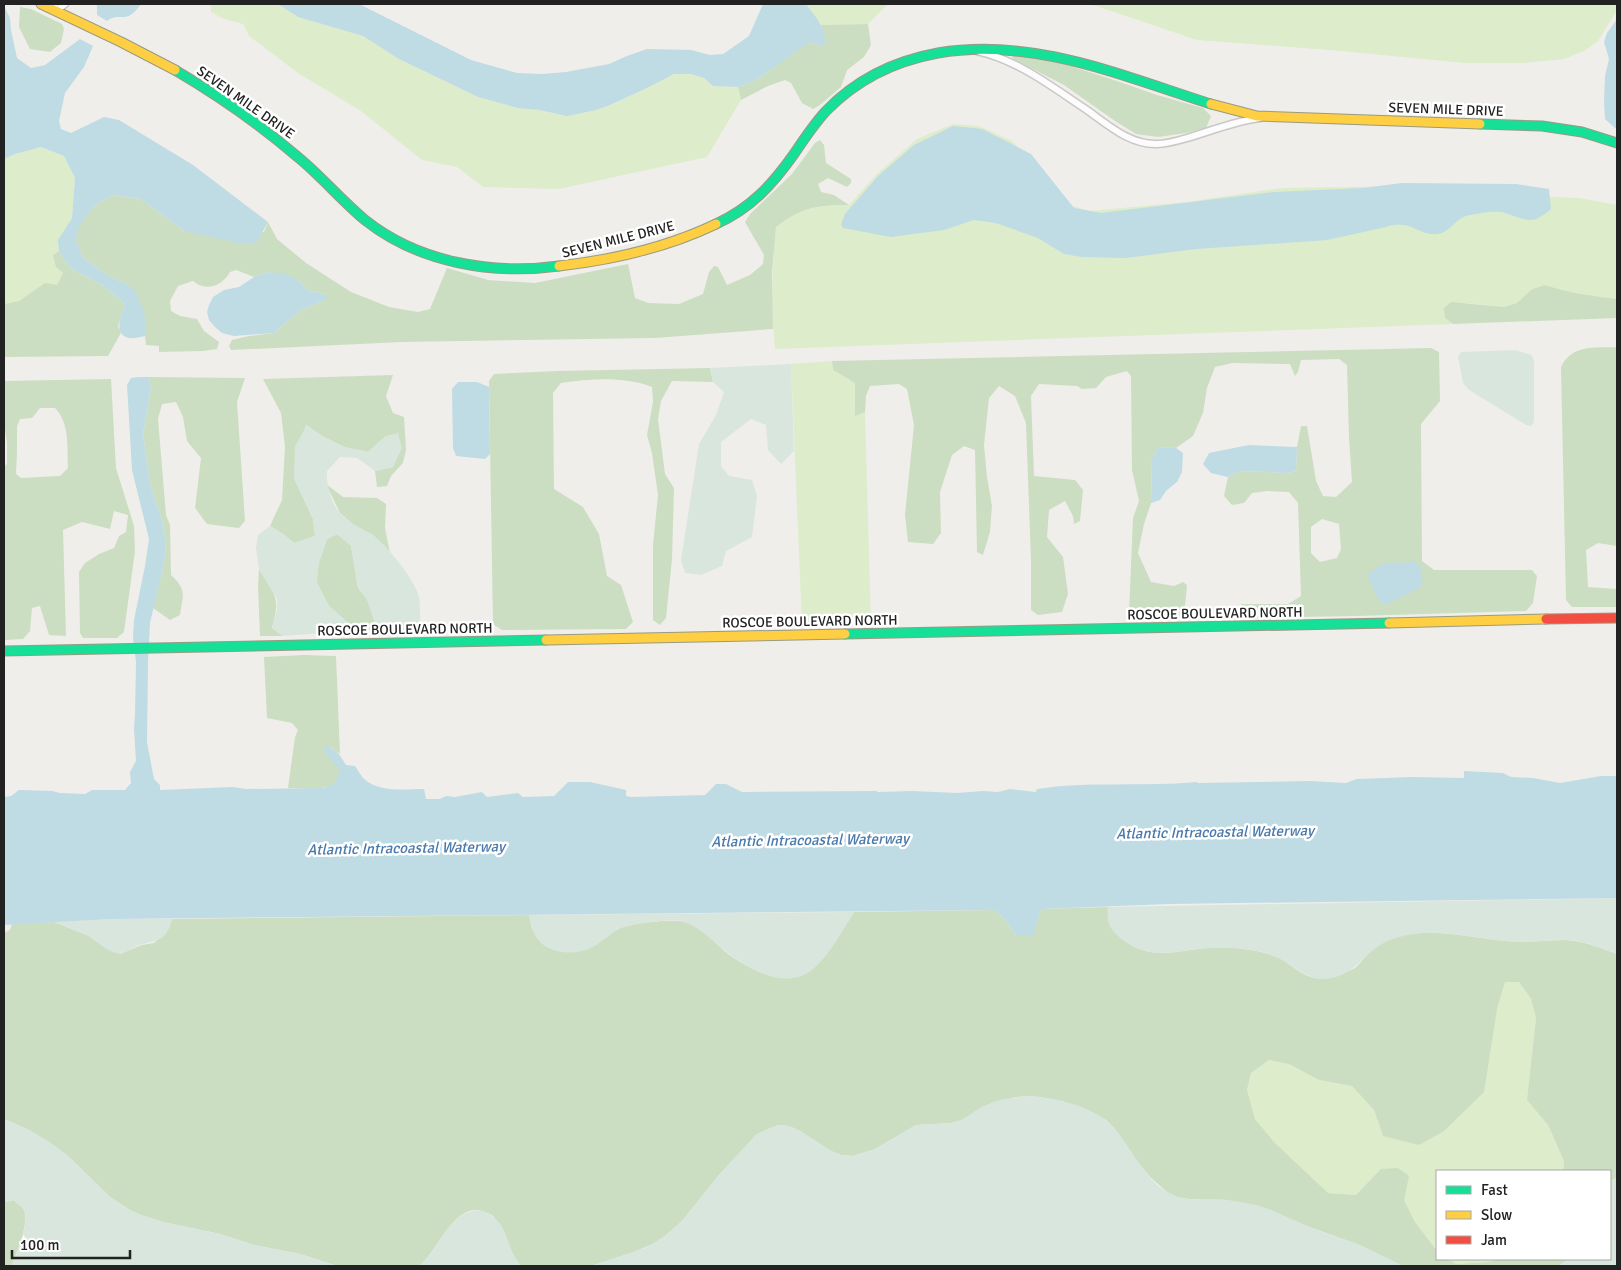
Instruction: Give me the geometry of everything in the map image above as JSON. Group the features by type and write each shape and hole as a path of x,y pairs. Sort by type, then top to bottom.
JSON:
{"street":[{"name":"SEVEN MILE DRIVE","path":"41,4 55,7 142,52 200,85 298,156 349,206 387,236 418,251 446,260 489,269 535,270 562,267 612,257 695,233 725,221 740,212 765,190 779,175 821,118 855,86 882,70 934,53 1008,49 1060,56 1230,110 1271,117 1542,126 1582,132 1617,143"},
{"path":"55,7 65,4"},
{"name":"SEVEN MILE DRIVE","path":"971,50 1019,66 1123,135 1144,144 1167,143 1241,122 1271,117"},
{"name":"ROSCOE BOULEVARD NORTH","path":"4,651 1617,618"}],"green space":[{"path":"211,4 278,4 298,17 363,36 399,59 478,97 518,108 556,114 611,105 668,76 680,73 697,75 713,86 738,87 741,100 707,157 559,189 483,187 457,167 422,160 361,111 298,73 249,36 243,24 224,19 211,12"},
{"path":"806,4 888,4 868,24 821,25"},
{"path":"1090,4 1617,4 1617,10 1598,41 1586,50 1564,59 1524,63 1464,63 1197,40"},
{"path":"20,7 31,9 62,24 64,29 61,43 50,52 30,49 19,27"},
{"path":"868,24 871,45 864,57 847,70 841,87 820,105 813,109 802,103 791,83 785,80 768,86 741,100 738,87 756,80 807,43 811,42 820,46 825,38 821,25"},
{"path":"1016,55 1052,60 1157,95 1203,108 1211,116 1206,128 1186,133 1158,137 1136,134 1064,85 1013,59 1012,57"},
{"path":"953,124 979,126 1012,141 1037,167 1066,204 1090,211 1187,202 1281,188 1419,186 1512,190 1552,197 1580,198 1617,205 1617,299 1562,291 1545,285 1532,289 1517,303 1504,307 1467,303 1445,318 1453,324 775,349 772,288 776,227 785,220 810,208 849,205 878,173 917,139"},
{"path":"820,140 824,145 826,163 851,179 851,183 847,187 828,178 818,184 821,192 834,195 849,205 810,208 785,220 776,227 772,273 773,329 655,338 401,342 231,350 229,346 232,340 274,333 301,310 325,300 325,294 309,291 298,280 268,272 254,277 236,270 230,272 223,281 213,286 203,286 193,281 178,286 170,301 171,311 180,316 197,319 204,331 219,342 217,349 159,352 159,346 146,345 145,315 127,284 107,275 84,259 76,241 77,228 95,205 113,195 141,199 184,231 264,232 268,222 277,239 306,263 351,292 389,307 418,312 430,309 447,268 488,280 535,283 628,264 635,298 648,303 679,304 703,294 709,272 714,266 718,267 727,285 750,275 763,264 764,255 745,222 750,214 792,174 815,143"},
{"path":"41,147 64,156 75,178 72,218 59,240 59,251 53,255 63,273 57,285 29,294 19,301 4,304 4,159"},
{"path":"59,251 70,268 102,285 125,304 118,326 121,333 108,356 4,357 4,304 19,301 45,283 57,285 63,273 56,267 53,255"},
{"path":"1545,285 1572,292 1617,299 1617,318 1453,324 1445,318 1444,308 1451,302 1504,307 1517,303 1532,289"},
{"path":"1617,347 1617,546 1598,543 1586,550 1588,587 1617,589 1617,607 1572,607 1566,600 1561,367 1571,354 1578,351"},
{"path":"1431,348 1439,352 1440,401 1421,424 1422,561 1434,570 1532,570 1537,576 1533,603 1526,611 1245,618 1240,613 1241,604 1288,604 1301,596 1298,503 1289,492 1267,491 1252,493 1244,503 1232,505 1224,496 1228,477 1240,471 1287,473 1296,471 1297,447 1301,426 1307,426 1316,481 1323,496 1336,497 1352,482 1347,365 1339,359 1301,360 1295,376 1290,364 1232,363 1215,367 1207,388 1203,413 1193,436 1176,448 1159,447 1152,458 1151,503 1138,553 1151,582 1174,586 1183,582 1187,585 1184,616 1180,618 1134,618 1129,614 1133,518 1139,501 1132,470 1131,376 1127,371 1106,377 1096,388 1082,389 1077,386 1039,384 1031,396 1034,476 1075,480 1083,490 1080,521 1074,524 1073,516 1065,501 1049,510 1047,537 1063,557 1068,594 1062,612 1038,615 1031,610 1026,423 1015,396 999,386 989,398 984,445 992,506 990,532 983,555 977,552 975,450 964,446 952,455 940,492 941,533 933,544 908,542 905,515 914,425 907,389 899,384 870,386 866,396 865,412 855,416 855,383 833,370 832,361","holes":["1322,519 1339,524 1341,549 1337,558 1320,562 1311,553 1311,527"]},
{"path":"832,361 833,370 855,383 855,416 865,412 871,624 802,625 791,364"},
{"path":"710,368 713,382 672,381 661,401 658,419 665,474 674,488 672,559 666,618 660,625 653,620 653,545 658,495 652,453 647,435 653,402 652,387 630,381 595,380 561,383 553,393 554,489 583,507 599,534 607,576 621,585 633,622 626,629 502,630 493,624 489,381 494,374"},
{"path":"393,375 386,396 393,413 404,417 406,450 403,463 391,476 387,486 377,487 375,471 393,467 386,436 368,452 344,447 322,436 306,425 294,478 313,519 315,536 294,543 270,526 282,500 285,447 281,413 263,379"},
{"path":"149,377 245,378 237,402 245,521 239,528 207,524 195,508 201,458 187,441 183,417 176,402 162,404 158,419 166,515 170,525 171,575 180,585 183,593 180,615 170,620 153,608 164,563 166,543 161,516 151,489 143,434 151,390"},
{"path":"111,379 116,468 134,526 135,551 124,632 117,638 83,638 80,633 79,572 85,563 99,554 114,548 119,536 126,532 128,515 114,511 110,529 82,522 63,530 66,636 49,635 40,606 32,608 30,631 23,639 4,640 4,467 7,464 7,443 4,422 4,381","holes":["40,408 55,408 60,414 65,428 68,468 60,476 21,478 16,474 17,426 20,419 32,418"]},
{"path":"326,484 343,497 377,498 386,504 385,528 390,553 373,535 356,527 340,513"},
{"path":"337,534 351,545 358,588 367,599 375,623 380,629 352,631 347,622 329,606 316,582 319,562 327,539"},
{"path":"259,569 275,597 276,609 272,628 283,636 260,636"},
{"path":"336,656 340,754 330,747 339,769 339,777 336,783 312,789 288,788 295,737 298,730 292,723 267,718 264,657"},
{"path":"1108,907 1108,917 1114,932 1133,946 1144,951 1166,953 1200,949 1241,948 1266,953 1279,958 1305,975 1317,978 1330,977 1352,970 1370,951 1390,939 1421,933 1450,934 1514,942 1566,940 1592,945 1617,954 1617,1178 1611,1181 1611,1170 1563,1170 1564,1161 1548,1125 1527,1100 1536,1018 1531,999 1519,982 1505,982 1497,1009 1484,1092 1444,1131 1419,1145 1383,1136 1374,1110 1352,1086 1319,1080 1289,1064 1269,1060 1251,1073 1247,1090 1255,1119 1274,1142 1328,1193 1356,1195 1381,1169 1398,1168 1409,1176 1404,1200 1415,1222 1436,1250 1436,1260 1450,1260 1456,1264 1496,1260 1567,1260 1559,1266 1403,1266 1357,1244 1258,1206 1224,1200 1177,1197 1167,1192 1149,1176 1106,1120 1085,1109 1062,1101 1039,1097 1016,1097 982,1107 962,1120 951,1123 916,1125 875,1149 853,1156 841,1155 831,1151 800,1131 789,1126 778,1125 757,1134 719,1175 682,1221 665,1236 655,1243 634,1252 591,1266 521,1266 493,1216 482,1211 472,1210 463,1214 455,1221 426,1260 419,1266 337,1266 300,1254 254,1245 220,1234 163,1222 141,1215 110,1197 68,1156 49,1142 29,1130 4,1119 4,933 10,930 12,924 54,922 89,936 120,954 142,945 154,943 169,928 172,919 529,915 532,929 601,941 620,928 627,926 656,921 677,921 696,927 727,953 757,971 779,977 790,977 801,975 817,965 834,944 854,912 994,910 1007,921 1016,936 1036,925 1041,909"},
{"path":"1505,982 1519,982 1531,999 1536,1018 1527,1100 1548,1125 1564,1161 1563,1170 1436,1170 1436,1250 1415,1222 1404,1200 1368,1183 1356,1195 1328,1193 1274,1142 1255,1119 1247,1090 1251,1073 1269,1060 1289,1064 1319,1080 1352,1086 1374,1110 1383,1136 1497,1009"},
{"path":"14,1200 23,1208 25,1214 24,1229 12,1266 4,1266 4,1202"},
{"path":"1450,1260 1496,1260 1488,1262 1456,1264"}],"shaded area":[{"path":"1515,350 1532,355 1534,361 1534,422 1531,426 1526,425 1469,390 1463,383 1458,356 1461,352"},
{"path":"791,364 794,451 781,464 768,450 766,425 751,419 721,442 721,466 729,476 752,480 757,496 752,537 726,551 722,566 701,575 685,573 681,560 699,444 716,415 724,392 713,382 710,368"},
{"path":"307,425 322,436 344,447 368,452 386,436 398,433 402,448 393,467 375,471 357,458 340,457 327,471 327,476 328,488 337,510 348,521 379,540 400,563 412,581 419,597 420,606 420,620 413,629 400,631 380,629 375,623 367,599 358,588 351,546 337,534 327,539 319,562 317,582 329,606 347,622 352,631 283,636 272,628 277,610 277,599 259,569 256,548 258,535 270,526 294,543 315,536 313,519 294,478 295,446"},
{"path":"1617,898 1617,954 1570,940 1517,942 1455,934 1423,933 1393,939 1374,949 1344,974 1323,979 1311,977 1277,957 1252,950 1224,948 1166,953 1144,951 1133,946 1114,932 1110,925 1108,912 1108,907"},
{"path":"854,912 820,962 802,976 790,979 777,978 751,968 701,931 684,922 671,920 624,927 591,948 569,953 553,950 541,943 536,937 529,915"},
{"path":"111,919 172,919 168,931 162,938 121,953 112,952 90,937 54,922"},
{"path":"1027,1096 1050,1098 1074,1104 1097,1114 1121,1136 1151,1179 1172,1195 1189,1199 1234,1201 1263,1207 1317,1230 1355,1243 1403,1266 591,1266 645,1248 665,1236 682,1221 719,1175 757,1134 778,1125 789,1126 800,1131 831,1151 841,1155 853,1156 875,1149 916,1125 951,1123 962,1120 993,1102"},
{"path":"4,1119 29,1130 49,1142 68,1156 110,1197 141,1215 163,1222 220,1234 254,1245 300,1254 337,1266 12,1266 24,1229 25,1214 23,1209 14,1200 4,1202"},
{"path":"1617,1178 1617,1266 1559,1266 1567,1260 1611,1260 1611,1181"},
{"path":"480,1210 498,1221 515,1258 521,1266 419,1266 427,1259 451,1224 468,1212"}],"water":[{"path":"97,4 141,4 131,15 112,18 107,21 97,15"},
{"path":"278,4 359,4 471,60 517,73 542,74 566,72 609,64 647,49 691,50 710,55 723,54 749,36 763,4 806,4 820,23 825,40 824,45 820,46 811,42 807,44 756,80 738,87 713,86 704,78 691,74 674,74 610,105 567,116 518,108 478,97 399,59 363,36 298,17"},
{"path":"4,6 10,18 17,58 31,68 45,65 80,39 93,46 84,67 65,93 59,121 61,129 71,133 104,117 119,120 193,165 268,222 257,242 242,244 184,231 141,199 113,195 95,205 78,228 76,241 84,259 107,275 127,284 136,292 145,315 145,336 131,338 124,336 119,328 125,304 102,285 70,268 59,251 58,240 72,218 75,178 64,156 41,147 4,159"},
{"path":"1617,19 1617,128 1615,128 1605,119 1605,76 1609,59 1604,42 1607,33"},
{"path":"953,126 982,129 1031,154 1074,208 1101,213 1275,192 1363,188 1402,183 1516,184 1549,189 1551,209 1534,220 1500,212 1471,215 1462,218 1447,230 1438,234 1425,233 1408,226 1395,225 1327,240 1196,249 1126,258 1082,257 1064,254 1038,238 996,223 974,220 944,230 891,237 843,228 841,225 845,214 878,176 914,145"},
{"path":"268,272 286,274 298,280 309,291 325,294 325,300 301,310 274,333 234,336 222,333 209,320 207,312 213,297 224,290 239,287 254,277"},
{"name":"Atlantic Intracoastal Waterway","path":"149,377 151,390 143,434 151,489 161,516 166,543 164,563 150,623 148,662 147,742 154,779 160,785 160,790 233,787 246,789 323,788 335,782 339,769 326,755 323,746 334,750 346,765 355,766 363,778 370,783 393,789 424,789 426,799 440,799 446,796 455,797 482,792 487,797 518,793 523,797 554,796 568,782 590,782 626,790 626,796 631,797 705,795 716,784 726,784 742,792 912,791 957,793 998,792 1010,789 1036,792 1037,789 1057,787 1197,782 1310,781 1346,783 1357,779 1464,778 1464,771 1503,773 1511,777 1533,778 1560,783 1601,776 1617,776 1617,898 1169,904 1041,909 1033,936 1016,936 1007,921 994,910 111,919 4,925 4,797 11,796 19,790 85,794 92,790 125,790 131,783 130,772 136,761 134,729 136,662 133,637 134,620 149,539 132,470 127,385 131,378"},
{"path":"458,382 477,382 489,387 490,454 485,459 456,456 453,448 452,389"},
{"path":"1249,445 1297,447 1296,471 1287,473 1240,471 1228,477 1211,473 1203,464 1209,453"},
{"path":"1159,447 1176,448 1183,453 1182,472 1177,482 1166,491 1160,500 1151,503 1152,458"},
{"path":"1416,562 1422,574 1421,587 1385,605 1377,597 1367,574 1384,563"}],"traffic: fast":[{"path":"716,224 740,211 760,195 786,165 817,121 850,90 891,66 922,56 974,49 1009,50 1043,55 1111,71 1211,104"},
{"path":"175,70 208,90 255,123 307,165 365,220 386,235 409,247 433,256 483,267 508,269 559,266"},
{"path":"1480,124 1542,126 1582,132 1617,143"},
{"path":"845,634 1389,623"},
{"path":"4,651 546,640"}],"traffic: slow":[{"path":"41,4 175,70"},
{"path":"1211,104 1257,116 1480,124"},
{"path":"559,266 599,260 659,246 716,224"},
{"path":"1389,623 1546,619"},
{"path":"546,640 845,634"}],"traffic: jam":[{"path":"1546,619 1617,618"}]}
